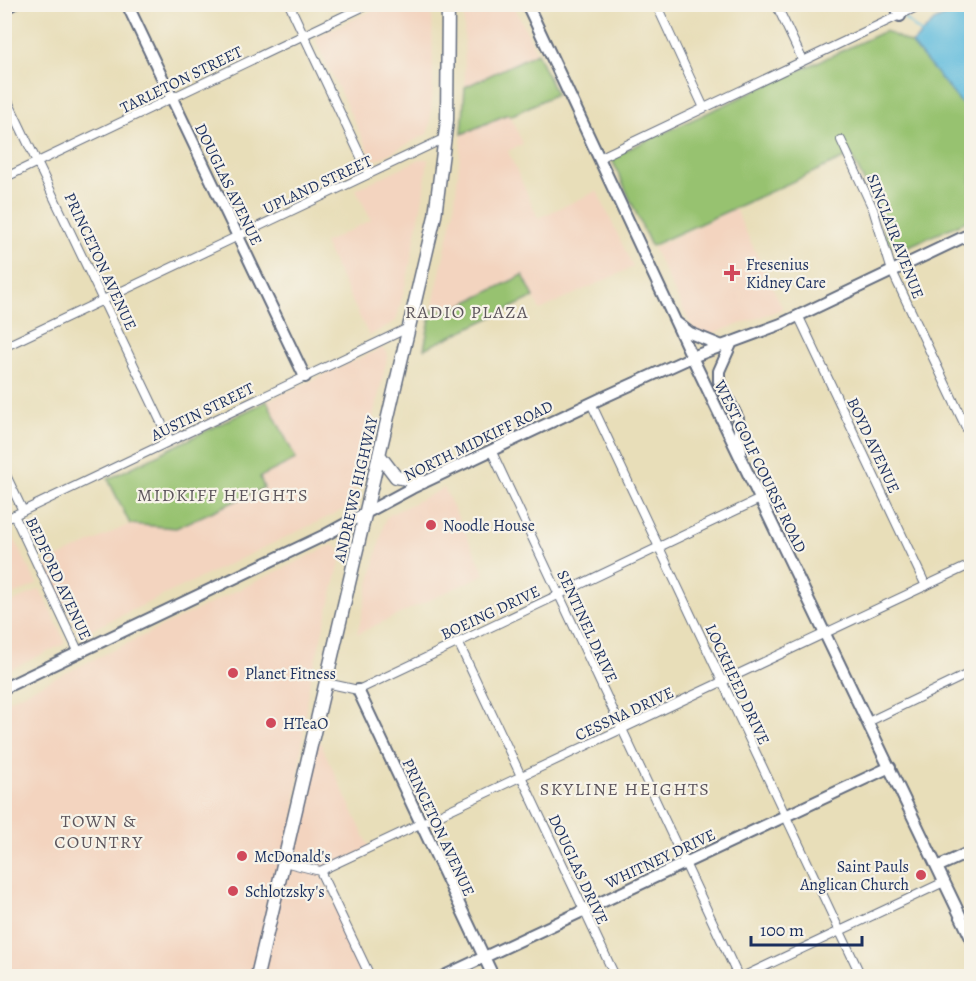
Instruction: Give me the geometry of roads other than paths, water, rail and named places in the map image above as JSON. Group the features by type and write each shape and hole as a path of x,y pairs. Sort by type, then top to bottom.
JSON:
{"main road":[{"path":"4,9 14,4"},
{"name":"DOUGLAS AVENUE","path":"127,4 305,377"},
{"name":"WEST GOLF COURSE ROAD","path":"527,4 692,357 972,940"},
{"path":"895,4 900,16"},
{"name":"ANDREWS HIGHWAY","path":"257,976 435,216 445,138 449,7"},
{"name":"NORTH MIDKIFF ROAD","path":"4,688 366,513 423,482 490,450 692,357 798,315 972,233"},
{"path":"675,320 690,333 727,344 719,371 719,381 738,419 742,461"},
{"path":"380,456 396,477 423,482"},
{"name":"PRINCETON AVENUE","path":"358,690 493,976"},
{"name":"WHITNEY DRIVE","path":"444,976 890,767"},
{"path":"937,867 972,851"}],"street":[{"path":"289,4 369,174"},
{"name":"TARLETON STREET","path":"4,178 369,4"},
{"path":"656,4 704,108"},
{"path":"776,4 802,61"},
{"path":"599,158 923,4"},
{"name":"PRINCETON AVENUE","path":"4,93 170,441"},
{"name":"UPLAND STREET","path":"4,347 445,138"},
{"name":"SINCLAIR AVENUE","path":"841,140 873,209 892,271 972,440"},
{"name":"BOYD AVENUE","path":"798,315 926,586"},
{"name":"AUSTIN STREET","path":"4,520 410,327"},
{"name":"LOCKHEED DRIVE","path":"591,403 861,976"},
{"name":"SENTINEL DRIVE","path":"490,450 738,976"},
{"name":"BEDFORD AVENUE","path":"4,471 23,511"},
{"name":"BOEING DRIVE","path":"358,690 760,499"},
{"name":"BEDFORD AVENUE","path":"14,515 79,652"},
{"name":"CESSNA DRIVE","path":"320,871 972,564"},
{"name":"DOUGLAS DRIVE","path":"458,642 615,976"},
{"path":"868,722 972,672"},
{"path":"326,682 358,690"},
{"path":"284,862 320,871 370,976"},
{"path":"744,976 944,882"}],"water":[{"path":"972,5 971,115 912,44 934,21"}],"waterway":[{"path":"904,18 922,34"}],"place":[{"name":"Fresenius Kidney Care","path":"732,273"},
{"name":"Noodle House","path":"431,525"},
{"name":"Planet Fitness","path":"233,673"},
{"name":"HTeaO","path":"271,723"},
{"name":"McDonald's","path":"242,856"},
{"name":"Saint Pauls Anglican Church","path":"921,875"},
{"name":"Schlotzsky's","path":"233,891"}],"district":[{"name":"RADIO PLAZA","path":"467,312"},
{"name":"MIDKIFF HEIGHTS","path":"223,495"},
{"name":"SKYLINE HEIGHTS","path":"625,789"},
{"name":"TOWN & COUNTRY","path":"99,831"}]}
